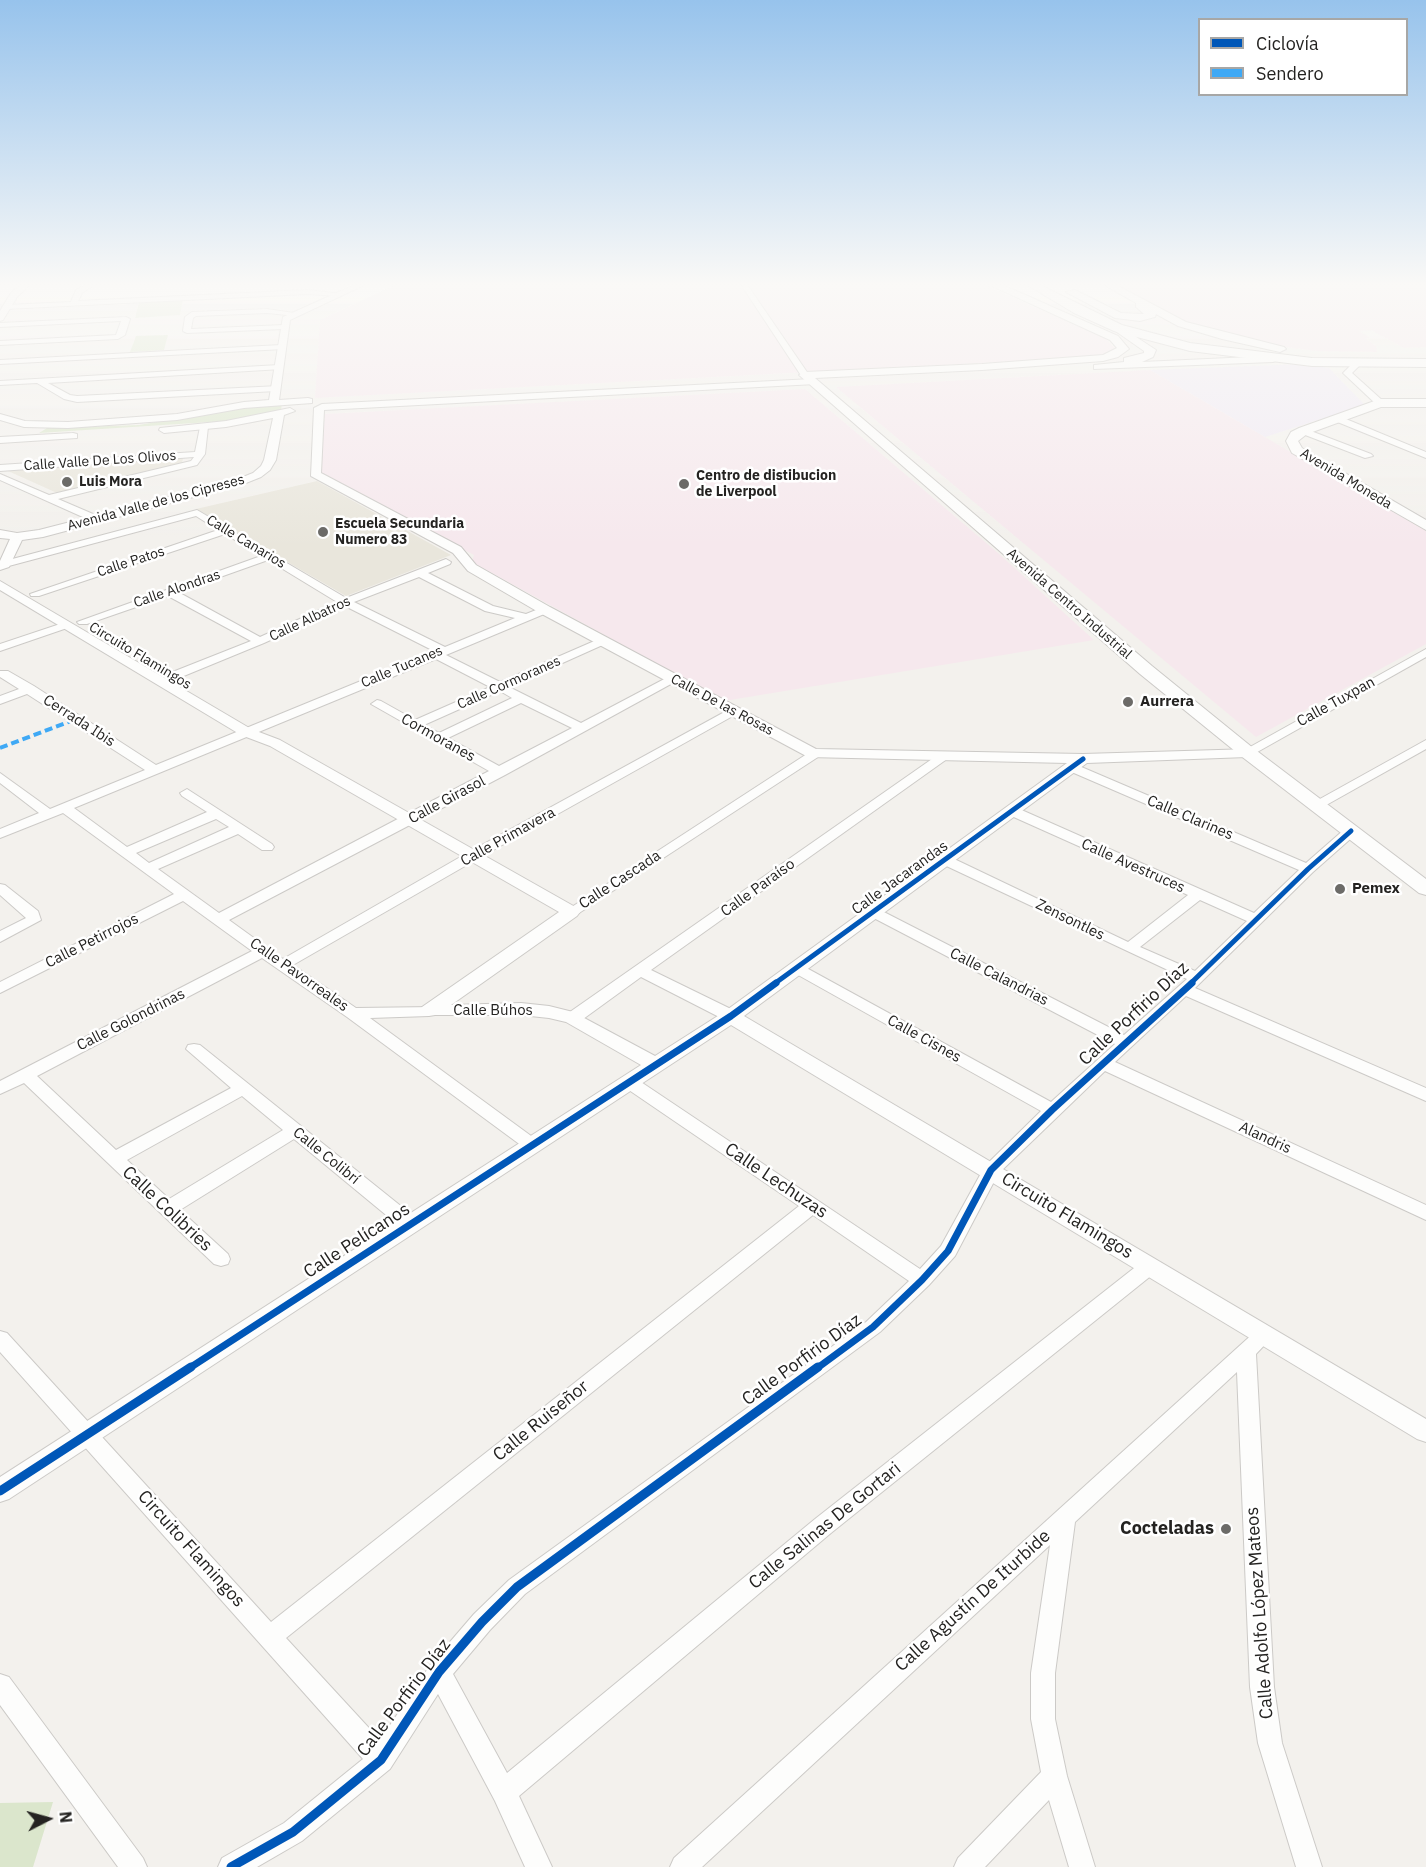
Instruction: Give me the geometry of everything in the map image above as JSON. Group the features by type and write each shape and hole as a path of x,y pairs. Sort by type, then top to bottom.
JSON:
{"main road":[{"path":"808,379 893,373"},
{"path":"945,375 954,373"},
{"path":"808,379 975,373"},
{"name":"Avenida Centro Industrial","path":"808,379 1146,670 1246,752 1426,890"},
{"path":"1380,403 1426,403"},
{"name":"Avenida Moneda","path":"1380,403 1303,431 1295,435 1292,441 1297,450 1424,523"}],"street":[{"path":"0,383 174,373"},
{"name":"Avenida Valle de los Cipreses","path":"0,534 17,537 39,534 242,481 257,475 266,468 270,460 278,373"},
{"name":"Avenida Centro Industrial","path":"804,373 808,379"},
{"path":"1347,373 1380,403"},
{"path":"0,417 24,424 46,425 314,405 808,379"},
{"path":"39,381 67,397 76,399 276,388"},
{"name":"Calle De las Rosas","path":"314,405 315,474 457,550 472,568 813,754 942,756 1078,763 1246,752"},
{"path":"2,440 204,427 276,408"},
{"path":"49,498 194,463 200,454 204,427 200,419 209,412"},
{"path":"1338,419 1426,456"},
{"path":"2,440 21,432 24,424"},
{"path":"30,438 33,432 46,425"},
{"path":"1303,431 1368,456"},
{"name":"Calle Valle De Los Olivos","path":"0,468 200,454"},
{"name":"Calle Valle De Los Olivos","path":"0,477 89,516"},
{"name":"Calle Canarios","path":"2,568 197,513 345,602 500,687 581,728"},
{"name":"Calle Patos","path":"35,594 228,530"},
{"path":"2,568 17,537"},
{"name":"Calle Alondras","path":"83,622 270,556"},
{"name":"Calle Albatros","path":"174,676 260,641 345,602 446,562"},
{"name":"Circuito Flamingos","path":"2,568 35,594 174,676 253,730"},
{"path":"420,573 489,609 525,617"},
{"name":"Circuito Flamingos","path":"0,585 66,625 571,912"},
{"path":"169,592 260,641"},
{"name":"Calle Tucanes","path":"0,834 545,609"},
{"path":"0,648 66,625"},
{"name":"Calle Cormoranes","path":"414,725 603,641"},
{"name":"Calle Tuxpan","path":"1246,752 1426,652"},
{"path":"4,674 30,689"},
{"name":"Calle Girasol","path":"219,919 674,680"},
{"name":"Cerrada Ibis","path":"0,700 30,689 154,770"},
{"path":"439,738 521,698"},
{"name":"Cormoranes","path":"376,704 500,772"},
{"name":"Calle Primavera","path":"283,965 474,855 734,712"},
{"path":"1316,805 1426,744"},
{"name":"Calle Cascada","path":"429,1011 571,912 813,754"},
{"name":"Calle Paraíso","path":"573,1018 942,756"},
{"name":"Calle Jacarandas","path":"731,1016 1078,763"},
{"name":"Calle Clarines","path":"1078,763 1308,869"},
{"path":"0,777 48,814"},
{"path":"187,793 267,847"},
{"name":"Calle Pavorreales","path":"64,807 263,952 353,1013 532,1145"},
{"name":"Calle Avestruces","path":"1012,811 1255,919"},
{"path":"126,852 217,813"},
{"path":"149,868 239,828"},
{"name":"Calle Porfirio Díaz","path":"231,1867 293,1832 381,1760 439,1672 482,1622 517,1587 873,1327 922,1280 948,1251 992,1170 1052,1110 1197,978 1255,919 1351,831"},
{"name":"Zensontles","path":"945,860 1197,978"},
{"path":"0,888 33,914 34,920 0,937"},
{"name":"Calle Petirrojos","path":"0,988 185,894"},
{"path":"1129,948 1197,895"},
{"name":"Calle Calandrias","path":"873,912 1125,1042"},
{"name":"Calle Golondrinas","path":"0,1088 263,952"},
{"name":"Calle Cisnes","path":"796,968 1052,1110"},
{"name":"Circuito Flamingos","path":"642,970 731,1016 992,1170 1426,1432"},
{"path":"1183,989 1426,1095"},
{"name":"Calle Búhos","path":"353,1013 521,1009 549,1012 573,1018 654,1065"},
{"name":"Calle Pelícanos","path":"0,1491 731,1016"},
{"name":"Calle Colibrí","path":"194,1049 410,1224"},
{"name":"Alandris","path":"1103,1063 1426,1214"},
{"name":"Calle Colibries","path":"26,1075 221,1259"},
{"name":"Calle Lechuzas","path":"629,1082 922,1280"},
{"name":"Calle Colibries","path":"114,1159 242,1089"},
{"path":"167,1209 295,1131"},
{"name":"Calle Ruiseñor","path":"270,1637 812,1206"},
{"name":"Calle Salinas De Gortari","path":"504,1792 823,1526 1150,1266"},
{"name":"Calle Agustín De Iturbide","path":"683,1867 1264,1335"},
{"name":"Circuito Flamingos","path":"0,1339 381,1760"},
{"name":"Calle Adolfo López Mateos","path":"1246,1352 1262,1687 1270,1743 1309,1867"},
{"path":"1065,1517 1043,1673 1043,1719 1054,1776 1082,1867"},
{"name":"Calle Porfirio Díaz","path":"439,1672 504,1792 539,1867"},
{"path":"0,1685 134,1867"},
{"path":"967,1867 1054,1776"}],"shaded area":[{"path":"317,373 789,373 315,398"},
{"path":"1092,373 1155,373 1426,531 1426,644 1256,737 836,387"},
{"path":"1155,373 1334,373 1365,405 1265,437"},
{"path":"805,389 998,553 1094,640 724,701 472,562 474,555 320,474 325,414"},
{"name":"Luis Mora","path":"183,458 182,464 57,493 8,471"},
{"name":"Escuela Secundaria Numero 83","path":"317,481 451,555 346,596 196,509"}],"green space":[{"path":"282,404 281,410 226,421 39,433 47,428 139,425 232,408"},
{"path":"53,1802 33,1867 0,1867 0,1803"}],"marked path":[{"path":"0,748 76,719"}],"cycle path":[{"path":"0,1491 731,1016 1083,759"},
{"path":"231,1867 293,1832 381,1760 439,1672 482,1622 517,1587 873,1327 922,1280 948,1251 991,1170 1052,1110 1197,978 1308,869 1351,831"}],"place":[{"name":"Luis Mora","path":"67,482"},
{"name":"Centro de distibucion de Liverpool","path":"684,484"},
{"name":"Escuela Secundaria Numero 83","path":"323,532"},
{"name":"Aurrera","path":"1128,702"},
{"name":"Pemex","path":"1340,889"},
{"name":"Cocteladas","path":"1226,1529"}]}
